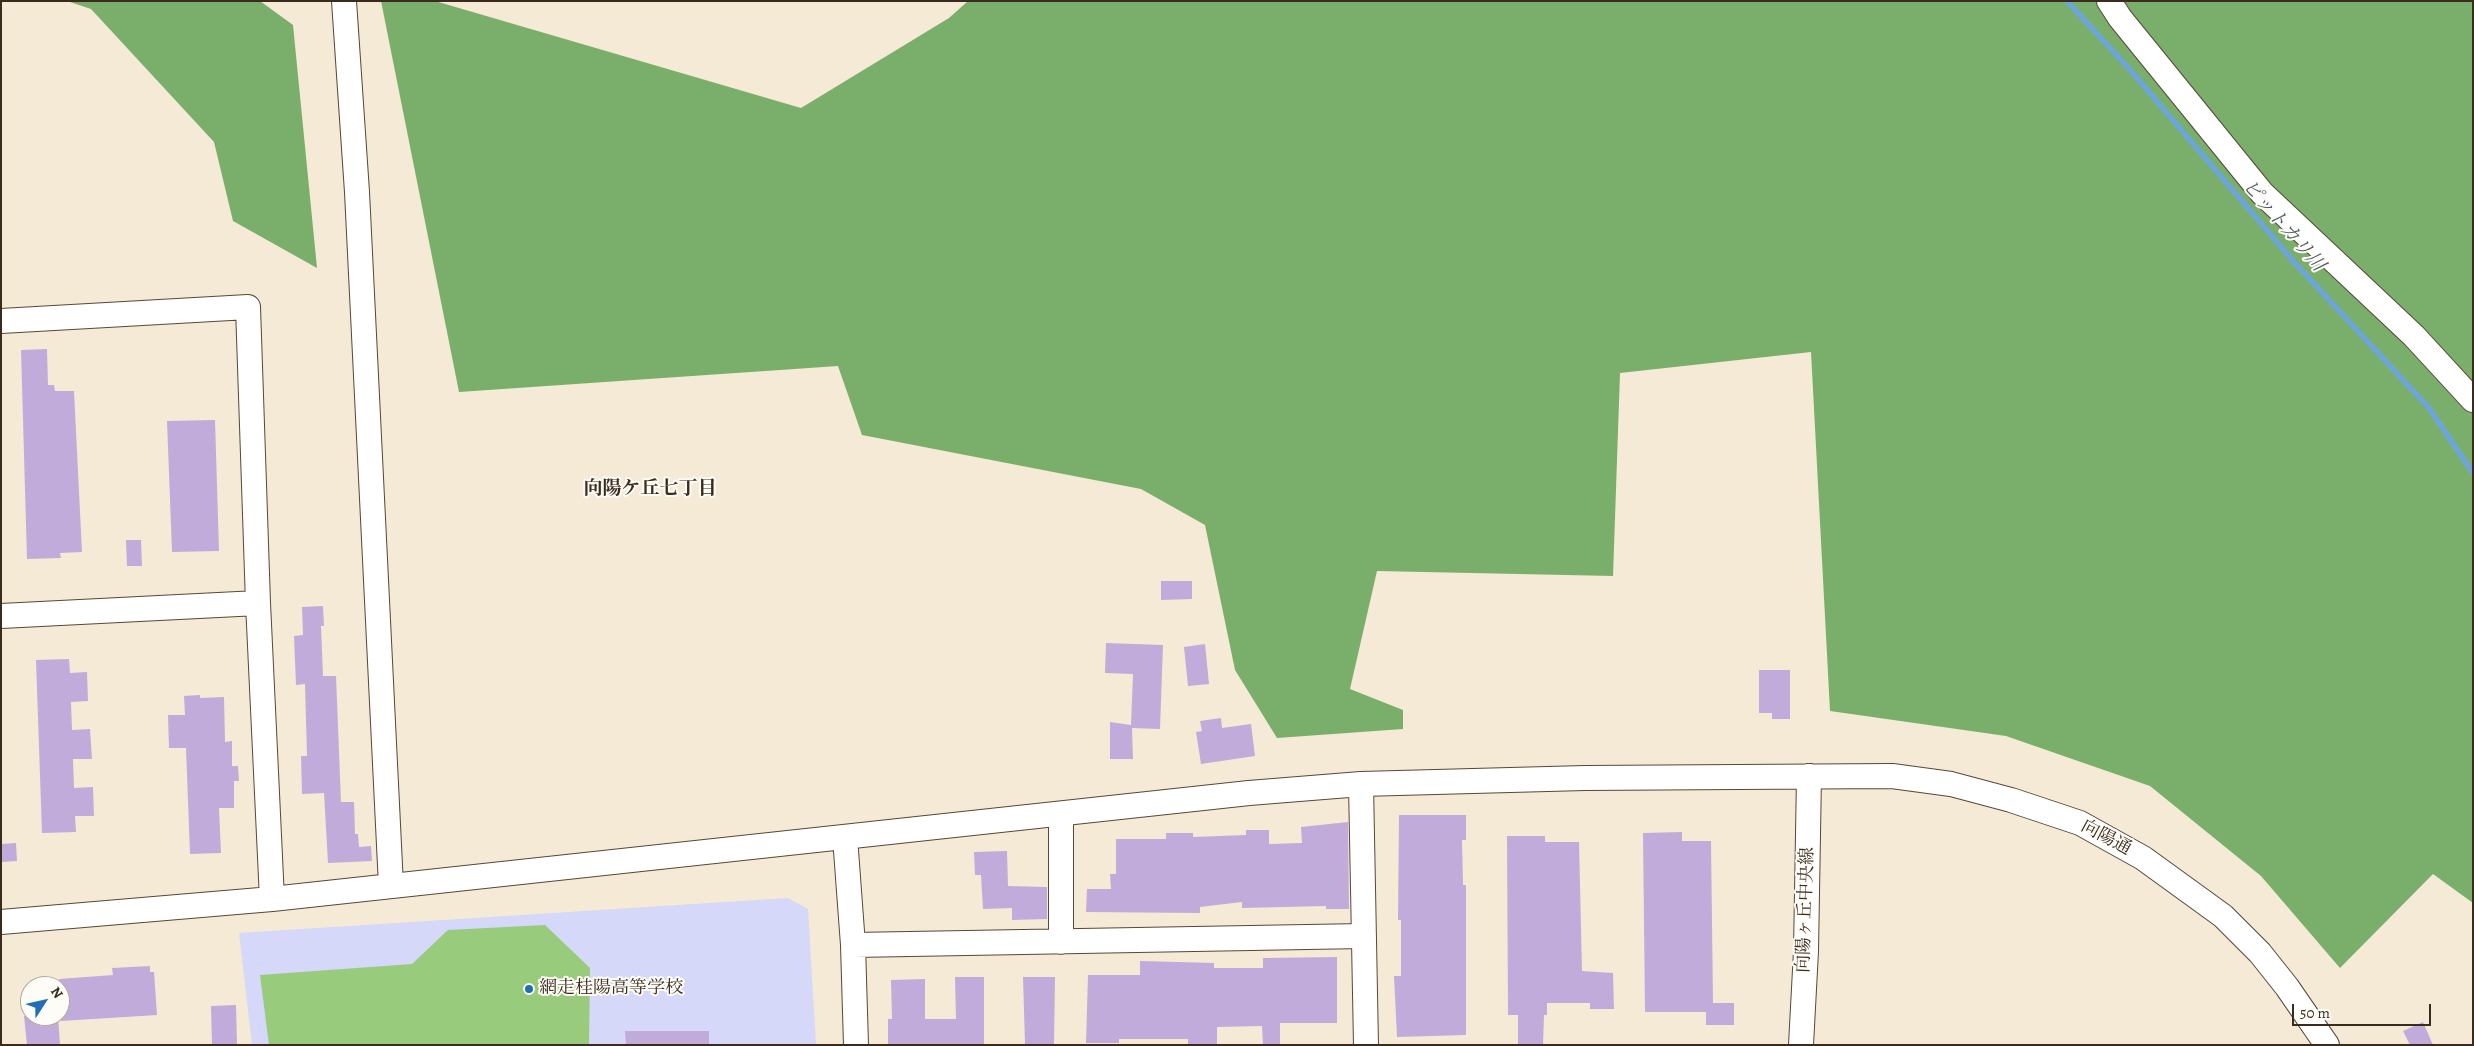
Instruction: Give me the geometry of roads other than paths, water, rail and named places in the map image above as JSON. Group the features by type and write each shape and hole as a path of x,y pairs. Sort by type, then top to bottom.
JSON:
{"street":[{"path":"344,1 357,192 391,886"},
{"path":"2109,1 2120,18 2262,193 2414,336 2473,400"},
{"path":"1,321 248,307 258,603 272,899"},
{"path":"1,616 258,603"},
{"name":"向陽ヶ丘中央線","path":"1801,1045 1806,951 1809,776"},
{"name":"向陽通","path":"1,922 272,899 1249,793 1360,784 1585,778 1892,776 1951,784 2012,800 2080,824 2144,858 2223,916 2260,953 2287,986 2327,1045"},
{"path":"1360,784 1366,1045"},
{"path":"1060,815 1061,942"},
{"path":"845,837 853,945 856,1045"},
{"path":"853,945 1364,936"}],"waterway":[{"name":"ピットカリ川","path":"2067,1 2132,72 2294,262 2429,408 2473,473"}],"place":[{"name":"網走桂陽高等学校","path":"529,989"}],"district":[{"name":"向陽ケ丘七丁目","path":"650,489"}]}
